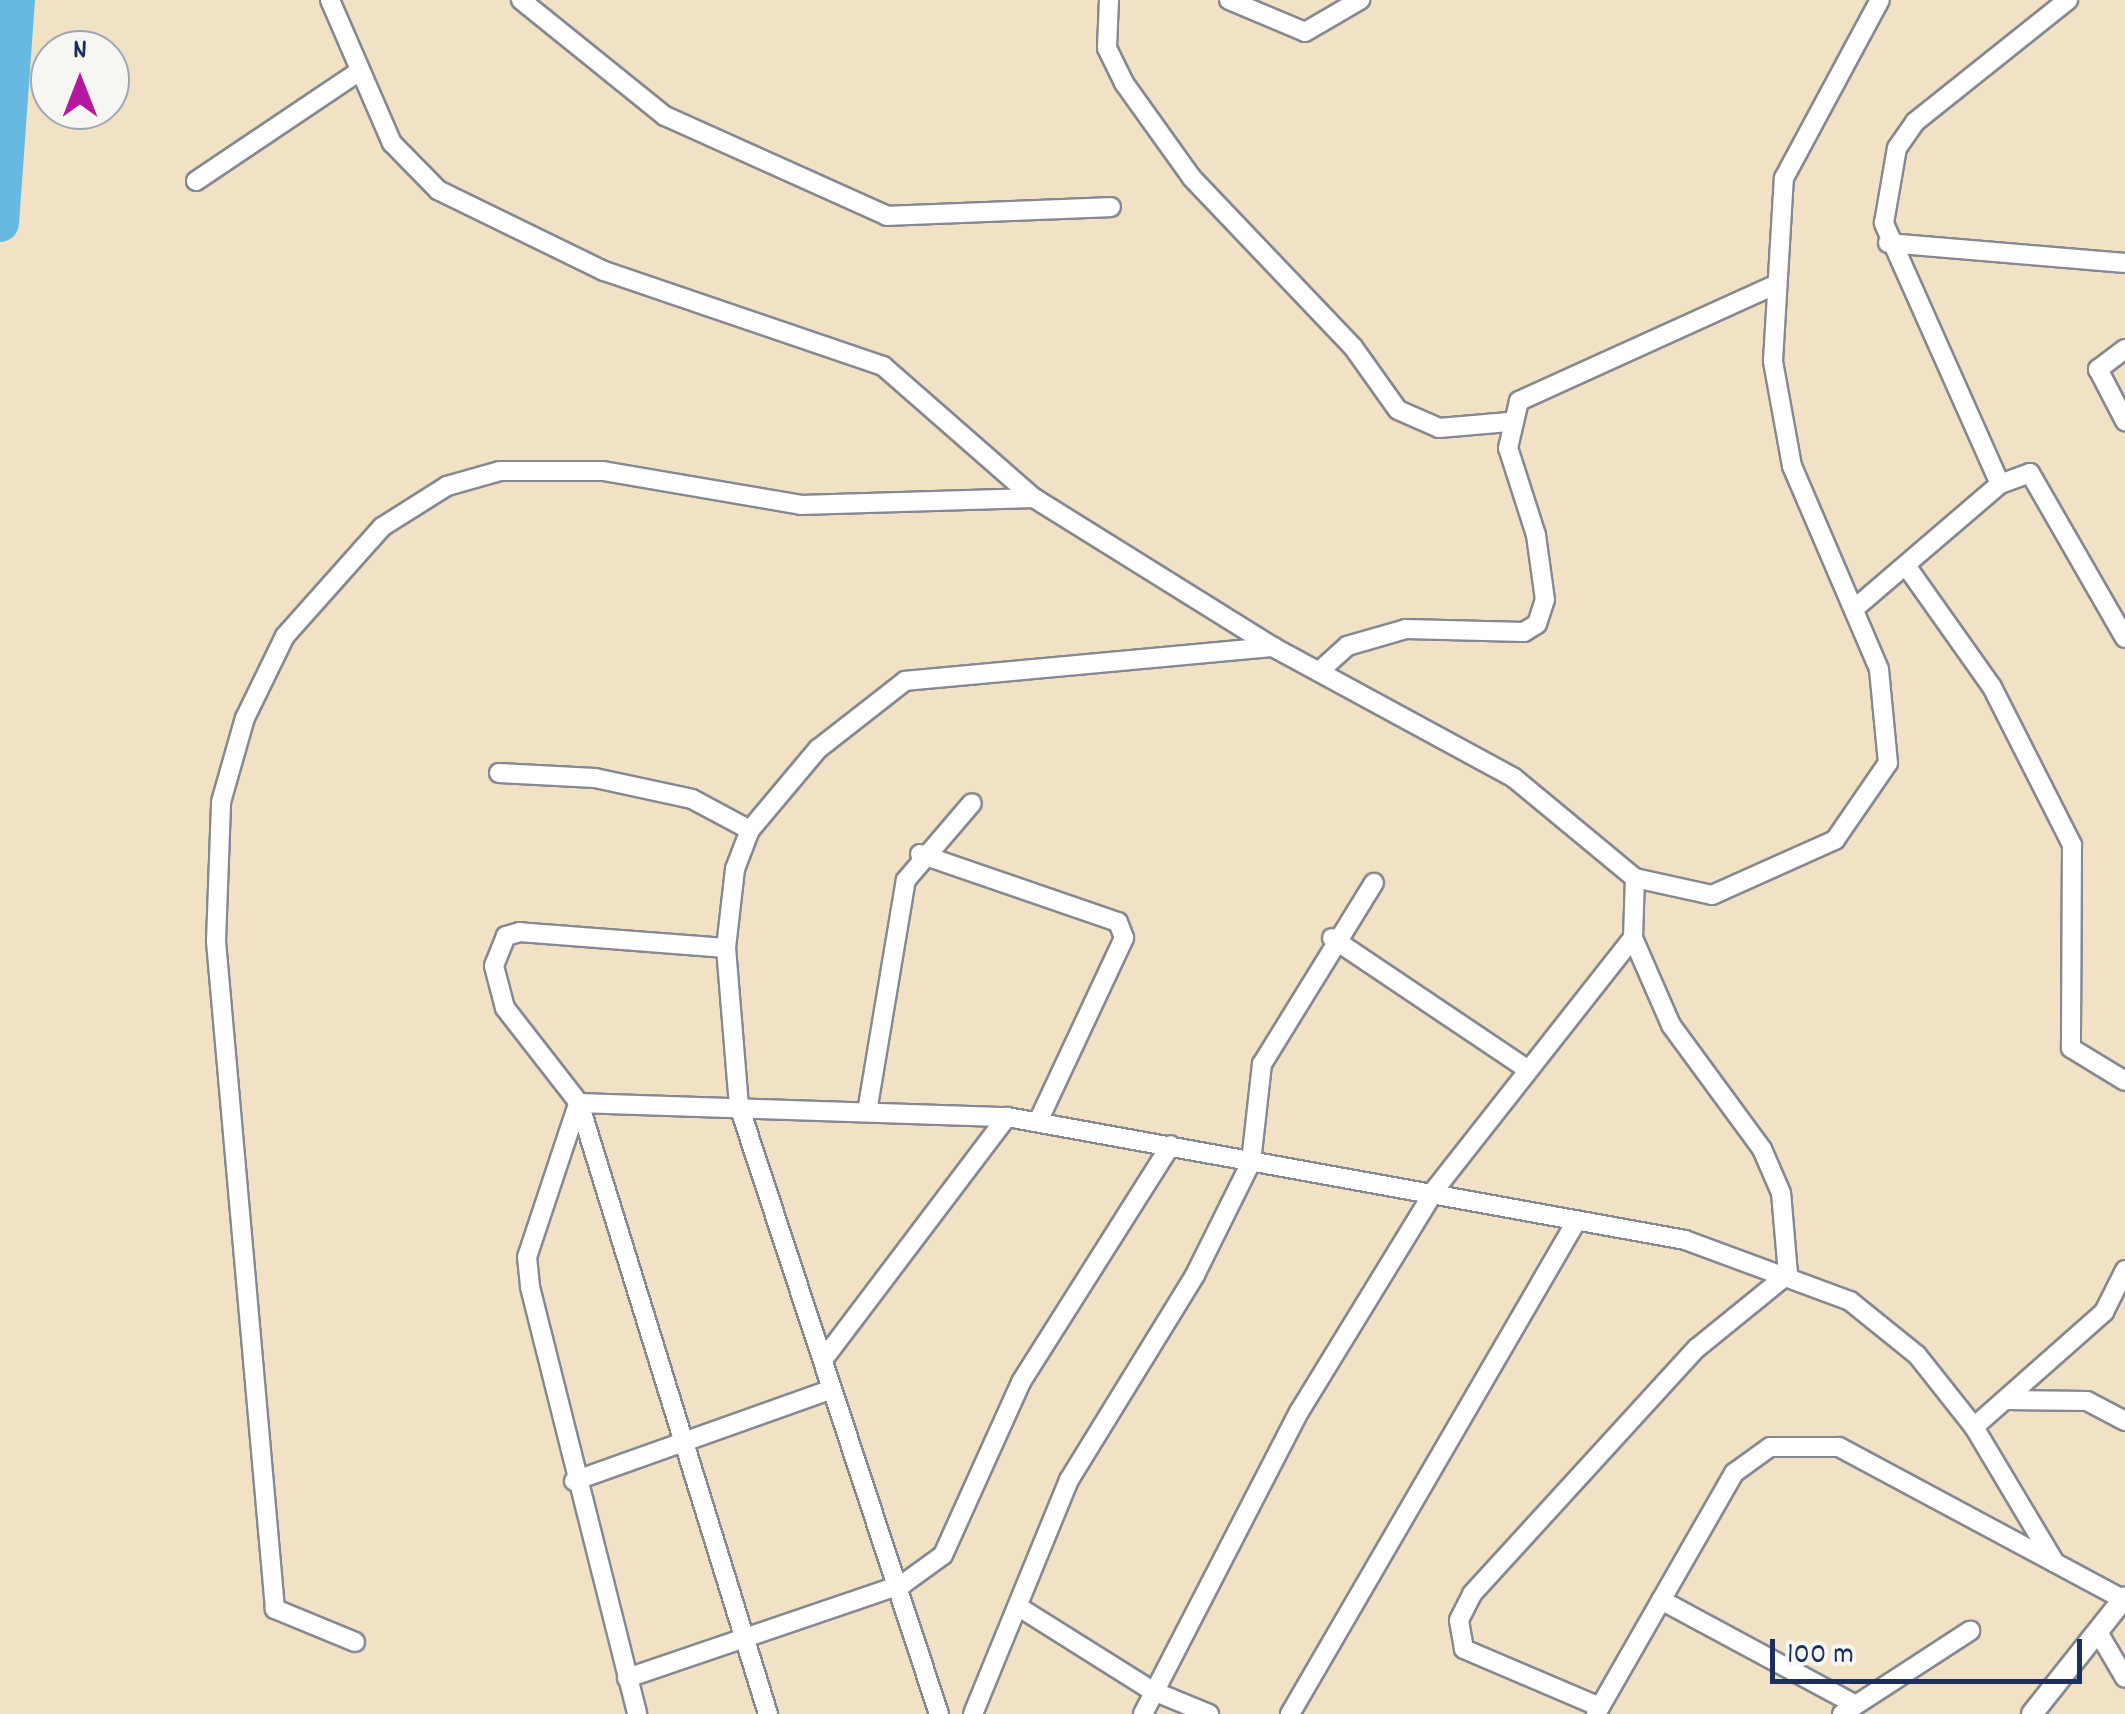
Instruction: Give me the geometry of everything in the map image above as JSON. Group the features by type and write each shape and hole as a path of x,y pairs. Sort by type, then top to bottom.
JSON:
{"street":[{"path":"330,0 392,143 438,190 604,271 883,366 1034,498 1273,647 1324,667 1514,778 1635,878 1712,895 1834,840 1868,804 1888,763 1890,725 1854,609 1792,466 1773,361 1784,178 1880,0"},
{"path":"522,0 665,116 887,216 1112,207"},
{"path":"1109,0 1107,48 1124,83 1192,178 1353,347 1398,410 1440,428 1509,422"},
{"path":"1229,0 1304,32 1360,0"},
{"path":"2000,484 1888,242 1897,148 1914,122 2068,0"},
{"path":"196,182 358,72"},
{"path":"1888,242 2125,262"},
{"path":"1324,667 1348,646 1406,629 1524,632 1537,624 1544,600 1536,535 1508,448 1509,422 1520,401 1580,370 1777,284"},
{"path":"2125,350 2098,369 2125,420"},
{"path":"355,1642 275,1609 216,942 222,802 245,718 285,636 382,527 447,486 500,471 603,471 801,505 1034,498"},
{"path":"1854,609 2000,484 2018,473 2036,480 2125,638"},
{"path":"1907,567 1992,688 2072,845 2071,1048 2125,1081"},
{"path":"939,1714 903,1584 830,1390 739,1106 726,948 735,868 750,830 818,748 905,681 1273,647"},
{"path":"499,773 595,778 692,799 750,830"},
{"path":"867,1112 906,880 920,854 972,802"},
{"path":"920,854 1118,922 1124,938 1038,1122"},
{"path":"1635,878 1633,938 1671,1025 1762,1149 1781,1193 1788,1274"},
{"path":"973,1714 1109,1402 1195,1275 1251,1162 1262,1064 1332,938 1374,883"},
{"path":"726,948 542,931 506,936 494,966 505,1008 578,1103 768,1714"},
{"path":"1332,938 1524,1066"},
{"path":"1144,1714 1151,1690 1299,1412 1436,1188 1524,1066 1633,938"},
{"path":"578,1103 1007,1117 1251,1162 1436,1188 1788,1274 1850,1301 1917,1355 1974,1427 2056,1563"},
{"path":"578,1103 527,1257 574,1480 636,1714"},
{"path":"823,1360 1007,1117"},
{"path":"627,1678 903,1584 944,1554 1021,1382 1171,1145"},
{"path":"1290,1714 1577,1220"},
{"path":"1974,1427 2104,1312 2125,1270"},
{"path":"1788,1274 1697,1348 1472,1594 1459,1620 1464,1649 1598,1710 1734,1473 1770,1447 1808,1440 1839,1448 1959,1519 2124,1598 2032,1714"},
{"path":"574,1480 830,1390"},
{"path":"2007,1400 2088,1402 2125,1421"},
{"path":"1662,1600 1847,1708 1970,1631"},
{"path":"1022,1609 1151,1690 1209,1714"},
{"path":"2098,1632 2125,1678"}],"waterway":[{"path":"0,223 16,0"}]}
